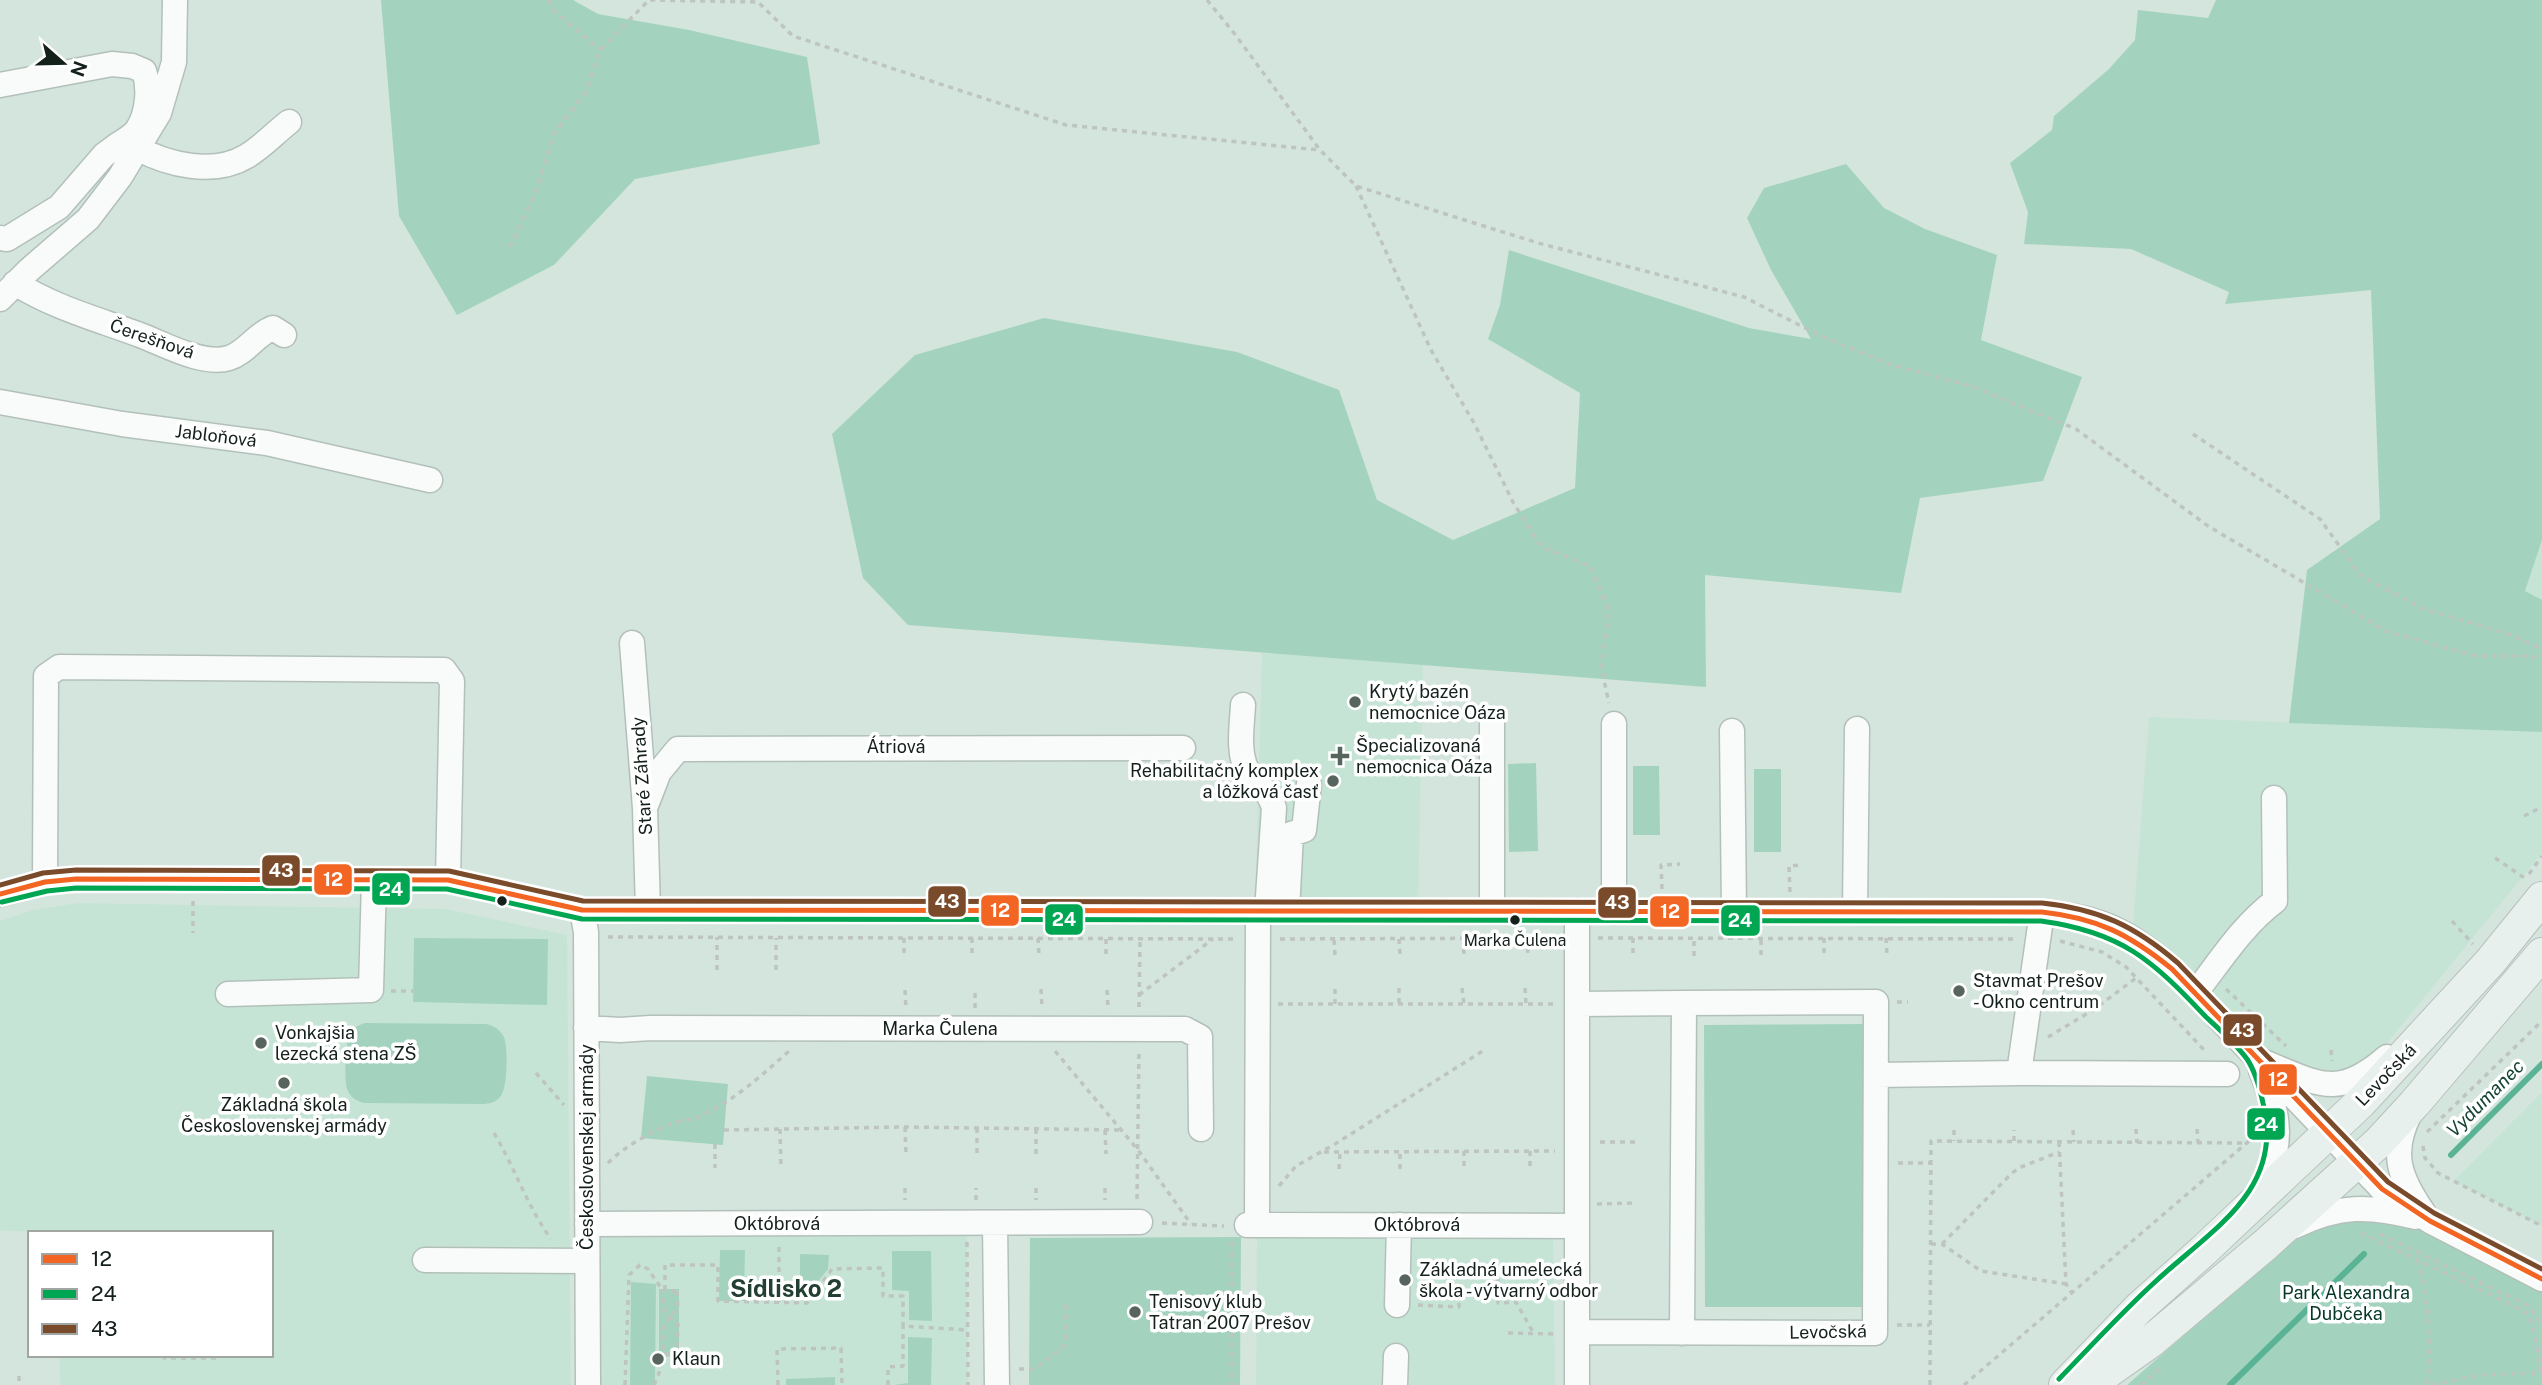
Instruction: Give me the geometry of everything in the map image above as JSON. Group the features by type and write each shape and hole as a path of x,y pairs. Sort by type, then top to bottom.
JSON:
{"main road":[{"name":"Levočská","path":"2065,1385 2139,1308 2361,1102 2470,985 2542,898"},
{"path":"2089,1385 2150,1342 2265,1245 2379,1142 2542,954"}],"street":[{"name":"Čerešňová","path":"0,238 6,239 59,207 104,155 134,144 159,113 174,62 175,0"},
{"name":"Čerešňová","path":"0,85 112,64 132,66 144,71 148,82 147,102 120,177 88,219 8,291"},
{"path":"134,144 172,164 198,167 229,163 246,157 289,122"},
{"name":"Čerešňová","path":"8,291 40,299 181,352 215,359 230,358 264,331 273,328 285,335"},
{"name":"Jabloňová","path":"0,402 122,424 267,443 430,480"},
{"name":"Staré Záhrady","path":"632,643 645,808 648,910"},
{"path":"45,882 46,676 59,667 444,670 452,681 448,880"},
{"path":"1243,705 1241,747 1247,772 1270,794 1273,808 1271,911"},
{"path":"1492,723 1492,911"},
{"path":"1614,724 1614,912"},
{"path":"1855,912 1857,729"},
{"path":"1732,731 1734,912"},
{"name":"Átriová","path":"645,808 659,772 678,749 1183,748"},
{"path":"1249,1221 1258,939 1271,911 1291,834 1304,830 1309,784"},
{"path":"2203,983 2232,943 2258,914 2275,901 2274,798"},
{"path":"0,894 45,882 76,879 448,880 584,921 648,910 2042,912 2076,915 2104,923 2203,983 2257,1059 2382,1189 2430,1221 2542,1279"},
{"path":"228,994 371,990 374,880"},
{"path":"1577,911 1577,1226 1571,1333 1577,1385"},
{"path":"2020,1065 2042,912"},
{"name":"Československej armády","path":"584,921 587,1224 577,1261 588,1385"},
{"path":"2517,984 2542,965"},
{"path":"2257,1059 2318,1083 2343,1084 2358,1079 2368,1074 2470,985"},
{"name":"Levočská","path":"1571,1333 1875,1333 1876,1002 1684,1003"},
{"path":"1577,1004 1684,1003 1682,1333"},
{"name":"Marka Čulena","path":"586,1028 1185,1029 1200,1037 1201,1129"},
{"path":"2255,1201 2271,1168 2278,1130 2272,1097 2257,1059"},
{"path":"1876,1074 2020,1065 2227,1074"},
{"path":"2415,1103 2400,1139 2399,1164 2408,1190 2430,1221"},
{"path":"2265,1245 2319,1214 2356,1218 2391,1211 2430,1221"},
{"name":"Októbrová","path":"1249,1221 1577,1226"},
{"name":"Októbrová","path":"587,1224 1139,1222"},
{"path":"995,1223 996,1377"},
{"path":"1397,1305 1399,1225"},
{"path":"425,1260 577,1261"},
{"path":"1395,1385 1396,1356"}],"path":[{"path":"549,0 555,12 600,50"},
{"path":"510,247 536,192 553,135 586,92 600,50 649,0 758,2 793,36 1066,125 1320,149"},
{"path":"1207,0 1320,149 1356,186 1431,350 1474,423 1514,504 1542,547 1590,566 1609,611 1601,667 1614,724"},
{"path":"1356,186 1538,243 1744,298 1821,336 1889,365 1971,386 2076,429 2208,526 2386,632 2475,656 2542,658"},
{"path":"2193,434 2320,519 2361,576 2424,609 2509,634 2542,649"},
{"path":"1371,740 1371,772"},
{"path":"2524,816 2542,807"},
{"path":"2496,858 2526,879 2542,856"},
{"path":"1663,898 1661,865 1680,864"},
{"path":"1790,897 1789,866 1800,865"},
{"path":"193,895 193,933"},
{"path":"584,921 603,937 1886,938 2068,942 2102,952 2126,967 2227,1074"},
{"path":"2452,921 2473,944"},
{"path":"717,937 717,970"},
{"path":"776,938 776,970"},
{"path":"904,938 904,956"},
{"path":"972,938 972,956"},
{"path":"1633,938 1633,956"},
{"path":"1694,938 1694,956"},
{"path":"1761,938 1761,955"},
{"path":"1886,938 1886,955"},
{"path":"1038,939 1039,956"},
{"path":"1105,939 1106,956"},
{"path":"1140,939 1139,1222 1191,1224 1249,1221"},
{"path":"1139,995 1213,939"},
{"path":"1334,939 1335,955"},
{"path":"1399,939 1400,956"},
{"path":"1463,939 1464,955"},
{"path":"1527,939 1528,955"},
{"path":"1824,939 1824,955"},
{"path":"2020,1065 2136,978"},
{"path":"2203,983 2294,1052"},
{"path":"1399,988 1399,1004"},
{"path":"1462,988 1464,1004"},
{"path":"1525,988 1526,1004"},
{"path":"1335,989 1335,1004"},
{"path":"1258,1004 1577,1004"},
{"path":"2426,1133 2542,1021"},
{"path":"1233,1385 1249,1221 1296,1166 1486,1049"},
{"path":"1054,1050 1138,1150 1191,1224"},
{"path":"2330,1050 2332,1064"},
{"path":"605,1167 621,1152 672,1123 698,1117 720,1105 753,1084 789,1051"},
{"path":"2324,1063 2342,1063"},
{"path":"536,1073 569,1114"},
{"path":"724,1130 905,1127 1121,1130"},
{"path":"905,1127 906,1154"},
{"path":"977,1128 977,1154"},
{"path":"780,1129 780,1168"},
{"path":"1036,1129 1036,1154"},
{"path":"2136,1129 2137,1143"},
{"path":"2197,1129 2198,1143"},
{"path":"1105,1130 1106,1154"},
{"path":"1954,1130 1954,1142"},
{"path":"2014,1130 2014,1142"},
{"path":"2073,1130 2074,1142"},
{"path":"1964,1385 2260,1132"},
{"path":"494,1133 536,1217 577,1261"},
{"path":"1930,1385 1928,1278 1931,1244 1931,1141 2245,1143"},
{"path":"1591,1142 1636,1142"},
{"path":"2059,1142 2066,1284 2071,1292"},
{"path":"715,1144 715,1168"},
{"path":"2423,1144 2425,1158 2438,1173 2542,1226"},
{"path":"1530,1151 1530,1168"},
{"path":"1321,1152 1564,1151"},
{"path":"1339,1169 1340,1152"},
{"path":"1400,1152 1400,1169"},
{"path":"1464,1152 1464,1168"},
{"path":"1942,1244 2012,1173 2059,1152"},
{"path":"1875,1163 1931,1163"},
{"path":"1591,1205 1637,1203"},
{"path":"2356,1218 2418,1260 2524,1311 2539,1336 2541,1374 2478,1375 2430,1385 2431,1342 2418,1260"},
{"path":"2356,1218 2360,1225 2529,1306 2542,1326"},
{"path":"967,1223 968,1385"},
{"path":"779,1224 779,1302"},
{"path":"1931,1244 1942,1244 1981,1271 2066,1284"},
{"path":"625,1385 629,1275 640,1265 648,1269 664,1291"},
{"path":"663,1354 677,1354 678,1324 664,1311 665,1265 718,1265 718,1301 807,1303 832,1269 883,1268 883,1296 903,1296 903,1366 888,1367 888,1385"},
{"path":"1397,1305 1459,1307 1459,1273 1498,1273 1499,1303 1516,1302 1534,1334"},
{"path":"654,1385 663,1354 663,1325 678,1309 677,1291 664,1291"},
{"path":"996,1377 1035,1369 1065,1346 1066,1300"},
{"path":"1875,1325 1930,1325"},
{"path":"903,1326 968,1329"},
{"path":"1508,1333 1571,1333"},
{"path":"778,1385 777,1349 841,1348 842,1385"},
{"path":"164,1357 218,1357"},
{"path":"2141,1385 2162,1367"},
{"path":"19,1376 19,1385"}],"shaded area":[{"path":"2542,540 2542,600 2525,592"},
{"name":"Špecializovaná nemocnica Oáza","path":"1262,653 1423,665 1418,910 1255,910"},
{"path":"2149,717 2542,732 2542,853 2361,1075 2279,1076 2132,938"},
{"name":"Základná škola Československej armády","path":"78,903 445,909 567,935 571,1385 60,1385 59,1357 273,1357 273,1231 0,1231 0,921 33,910"},
{"path":"2542,1092 2542,1226 2454,1181"},
{"path":"967,1223 968,1385 588,1385 587,1224"},
{"name":"Základná umelecká škola - výtvarný odbor","path":"1257,1236 1553,1238 1555,1385 1256,1385"}],"green space":[{"path":"381,0 573,0 598,14 689,30 807,57 820,144 635,179 554,265 457,315 399,216"},
{"path":"2216,0 2542,0 2542,540 2525,591 2542,600 2542,732 2289,723 2307,570 2380,519 2371,290 2225,304 2229,292 2131,249 2024,244 2028,212 2010,163 2052,130 2054,116 2109,69 2135,40 2138,10 2208,18"},
{"path":"1846,164 1884,208 1925,229 1997,255 1981,340 2082,377 2043,481 1920,498 1901,593 1705,575 1706,687 908,625 863,578 832,434 915,355 1044,318 1237,352 1339,390 1377,500 1453,540 1575,488 1580,393 1488,339 1500,305 1509,250 1749,328 1811,339 1771,270 1747,218 1764,188"},
{"path":"1536,763 1538,851 1509,852 1508,764"},
{"path":"1633,766 1659,766 1660,835 1633,835"},
{"path":"1754,769 1781,769 1781,852 1754,852"},
{"path":"414,938 548,939 547,1005 413,1002"},
{"path":"365,1023 486,1024 494,1027 502,1034 505,1042 507,1058 503,1093 497,1100 485,1104 358,1101 347,1089 346,1051 351,1032"},
{"path":"1871,1024 1870,1307 1705,1307 1704,1025"},
{"path":"647,1076 728,1084 723,1145 641,1138"},
{"name":"Park Alexandra Dubčeka","path":"2315,1221 2421,1222 2542,1288 2542,1385 2127,1385"},
{"name":"Tenisový klub Tatran 2007 Prešov","path":"1241,1237 1240,1385 1029,1385 1030,1238"},
{"path":"720,1250 745,1250 744,1301 719,1301"},
{"path":"892,1251 931,1251 932,1321 909,1320 909,1291 892,1290"},
{"path":"800,1254 829,1255 828,1269 812,1289 800,1289"},
{"path":"631,1282 656,1284 655,1385 630,1385"},
{"path":"659,1289 679,1289 679,1356 659,1357"},
{"path":"908,1337 932,1338 931,1385 894,1385 908,1383"},
{"path":"835,1377 835,1385 786,1385 786,1379"}],"waterway":[{"name":"Vydumanec","path":"2451,1155 2542,1064"},
{"name":"Vydumanec","path":"2230,1385 2364,1254"}],"transit line":[{"name":"43","path":"0,885 43,873 76,870 449,871 583,901 2042,903 2062,906 2115,921 2162,950 2178,963 2388,1182 2434,1213 2542,1269"},
{"name":"12","path":"0,894 45,882 76,879 448,880 582,910 2042,912 2062,915 2096,923 2112,930 2141,946 2172,969 2382,1189 2430,1221 2542,1279"},
{"name":"24","path":"2,902 47,891 76,888 447,889 582,919 2041,921 2069,926 2115,941 2151,964 2232,1042 2247,1059 2255,1075 2263,1103 2267,1134 2263,1160 2253,1184 2238,1206 2143,1293 2059,1379"}],"place":[{"name":"Krytý bazén nemocnice Oáza","path":"1355,702"},
{"name":"Špecializovaná nemocnica Oáza","path":"1340,756"},
{"name":"Rehabilitačný komplex a lôžková časť","path":"1333,781"},
{"name":"Marka Čulena","path":"1515,920"},
{"name":"Stavmat Prešov - Okno centrum","path":"1959,991"},
{"name":"Vonkajšia lezecká stena ZŠ","path":"261,1043"},
{"name":"Základná škola Československej armády","path":"284,1083"},
{"name":"Základná umelecká škola - výtvarný odbor","path":"1405,1280"},
{"name":"Tenisový klub Tatran 2007 Prešov","path":"1135,1312"},
{"name":"Klaun","path":"658,1359"}],"district":[{"name":"Sídlisko 2","path":"786,1289"}]}
